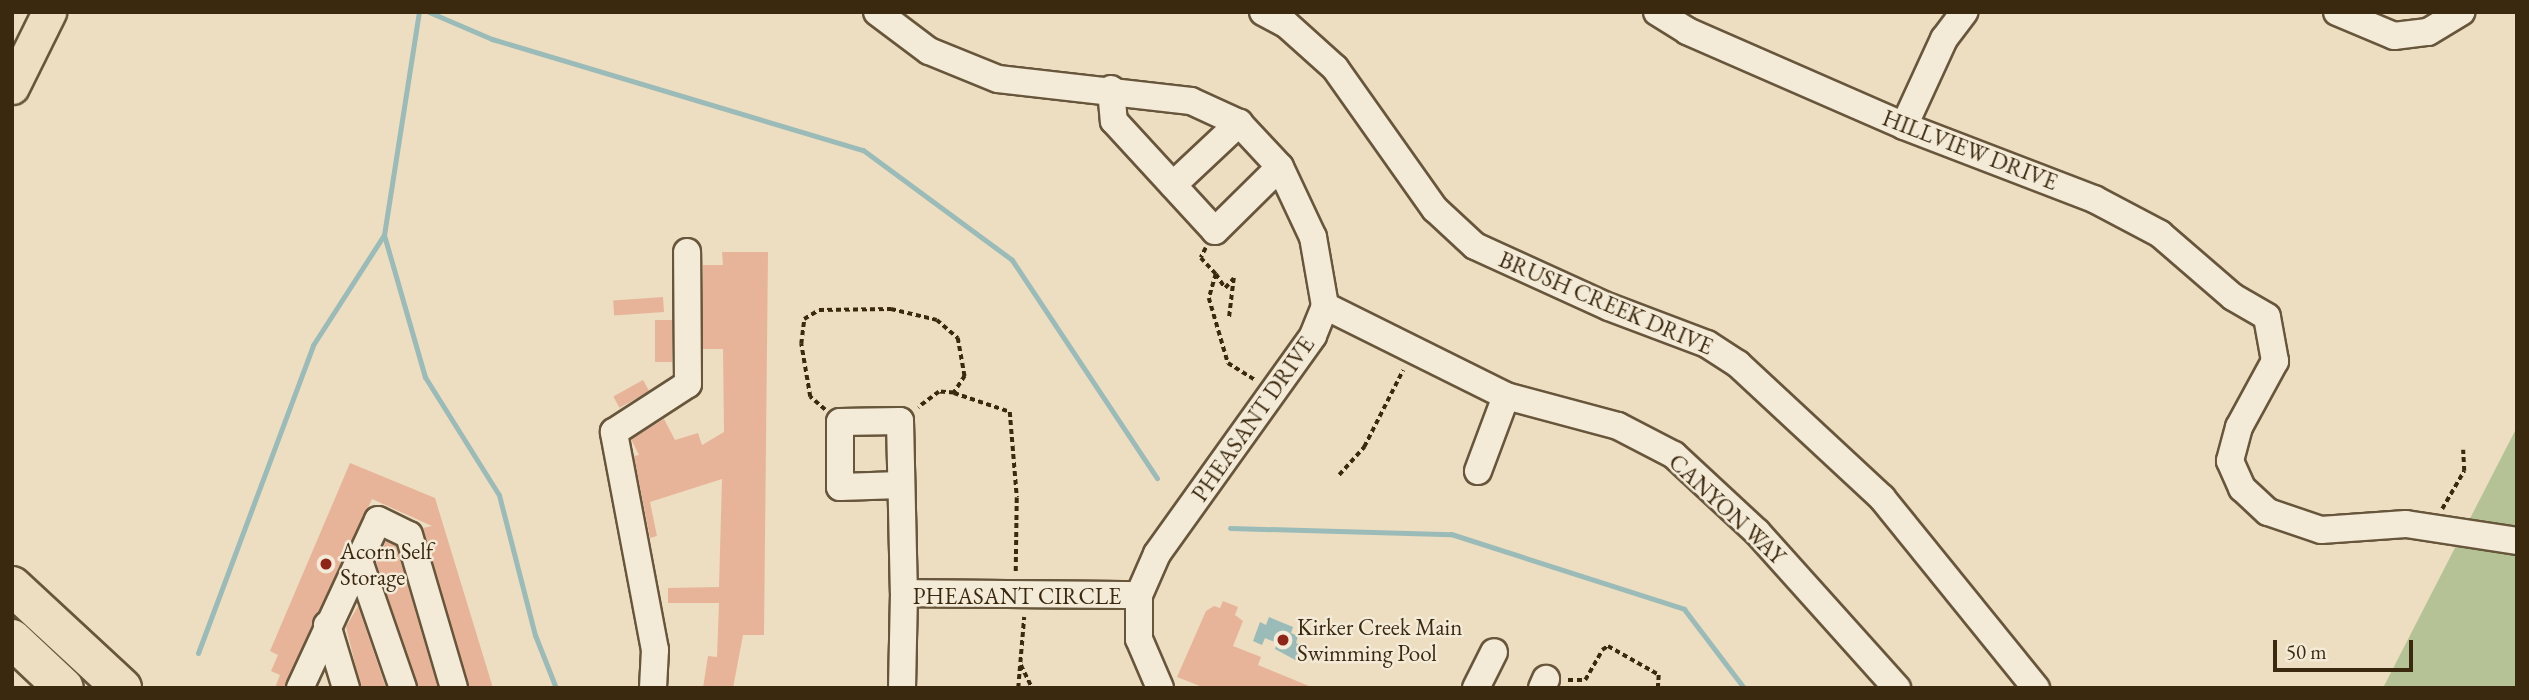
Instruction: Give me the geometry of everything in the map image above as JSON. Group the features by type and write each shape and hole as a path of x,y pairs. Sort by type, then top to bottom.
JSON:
{"highway":[{"path":"12,586 122,688"},
{"path":"12,639 64,688"}],"main road":[{"path":"12,87 49,12"}],"street":[{"path":"877,12 929,51 998,79 1111,89 1191,101 1239,123 1280,167 1313,237 1325,306"},
{"name":"BRUSH CREEK DRIVE","path":"1263,12 1286,24 1335,68 1435,209 1475,246 1609,307 1707,344 1738,364 1882,498 2036,688"},
{"name":"HILLVIEW DRIVE","path":"1657,12 1690,21 1904,125 2105,205 2160,234 2233,297 2267,317 2275,361 2239,427 2230,461 2242,488 2269,512 2321,530 2406,524"},
{"path":"1904,125 1944,39 1964,12"},
{"path":"2337,12 2394,36 2428,32 2461,12"},
{"path":"1111,89 1114,121 1215,231 1280,167"},
{"path":"1173,185 1239,123"},
{"path":"653,688 655,650 614,432 688,384 687,252"},
{"name":"CANYON WAY","path":"1325,306 1506,396 1618,426 1674,455 1757,532 1897,688"},
{"name":"PHEASANT DRIVE","path":"1160,688 1139,639 1139,595 1157,554 1313,336 1325,306"},
{"path":"1478,471 1506,396"},
{"path":"901,485 840,487 840,422 900,422 904,593"},
{"path":"300,688 378,520 410,535 454,688"},
{"path":"2406,524 2517,541"},
{"path":"359,561 403,688"},
{"name":"PHEASANT CIRCLE","path":"902,688 904,593 1139,595"},
{"path":"327,625 346,688"},
{"path":"1476,688 1494,652"}],"path":[{"path":"1215,231 1201,258 1216,274 1220,274 1224,288 1234,278 1229,320"},
{"path":"1216,274 1209,298 1228,363 1274,393"},
{"path":"840,422 810,397 801,344 804,319 819,310 891,309 937,320 958,338 965,376 954,393"},
{"path":"1339,475 1364,447 1413,349"},
{"path":"900,422 939,392 954,393 1010,412 1021,595 1018,688"},
{"path":"2406,524 2431,519 2446,505 2464,471 2463,450"},
{"path":"1544,684 1585,680 1602,650 1608,646 1659,675 1658,688"},
{"path":"1020,664 1032,688"}],"green space":[{"path":"2517,427 2517,688 2383,688"}],"water":[{"name":"Kirker Creek Main Swimming Pool","path":"1269,617 1293,627 1291,633 1298,636 1296,643 1305,647 1299,662 1275,649 1277,643 1265,638 1262,645 1253,641 1260,622 1266,625"}],"building":[{"path":"722,252 768,252 764,635 743,635 733,688 703,688 708,656 717,657 719,603 668,603 668,588 719,587 722,479 650,502 657,536 650,538 634,456 639,455 631,439 664,419 675,440 698,433 702,445 724,432 723,349 703,349 703,265 723,265"},
{"path":"663,297 664,312 614,315 613,300"},
{"path":"655,320 672,320 672,362 655,362"},
{"path":"643,380 649,391 620,408 613,396"},
{"path":"350,463 435,498 493,688 469,688 423,528 432,526 372,499 285,688 275,688 280,675 271,671 278,655 270,651"},
{"path":"386,541 396,546 438,688 418,688 376,562"},
{"path":"1223,601 1238,607 1235,615 1243,621 1233,646 1261,657 1258,665 1314,688 1205,688 1177,677 1206,611 1214,606 1220,608"},
{"path":"358,606 386,688 361,688 346,627"}],"waterway":[{"path":"198,653 313,345 384,235 419,12"},
{"path":"429,12 492,39 863,150 1012,260 1157,478"},
{"path":"384,235 425,377 499,495 535,635 556,688"},
{"path":"1230,528 1451,534 1684,609 1744,688"}],"place":[{"name":"Acorn Self Storage","path":"326,564"},
{"name":"Kirker Creek Main Swimming Pool","path":"1283,640"}]}
